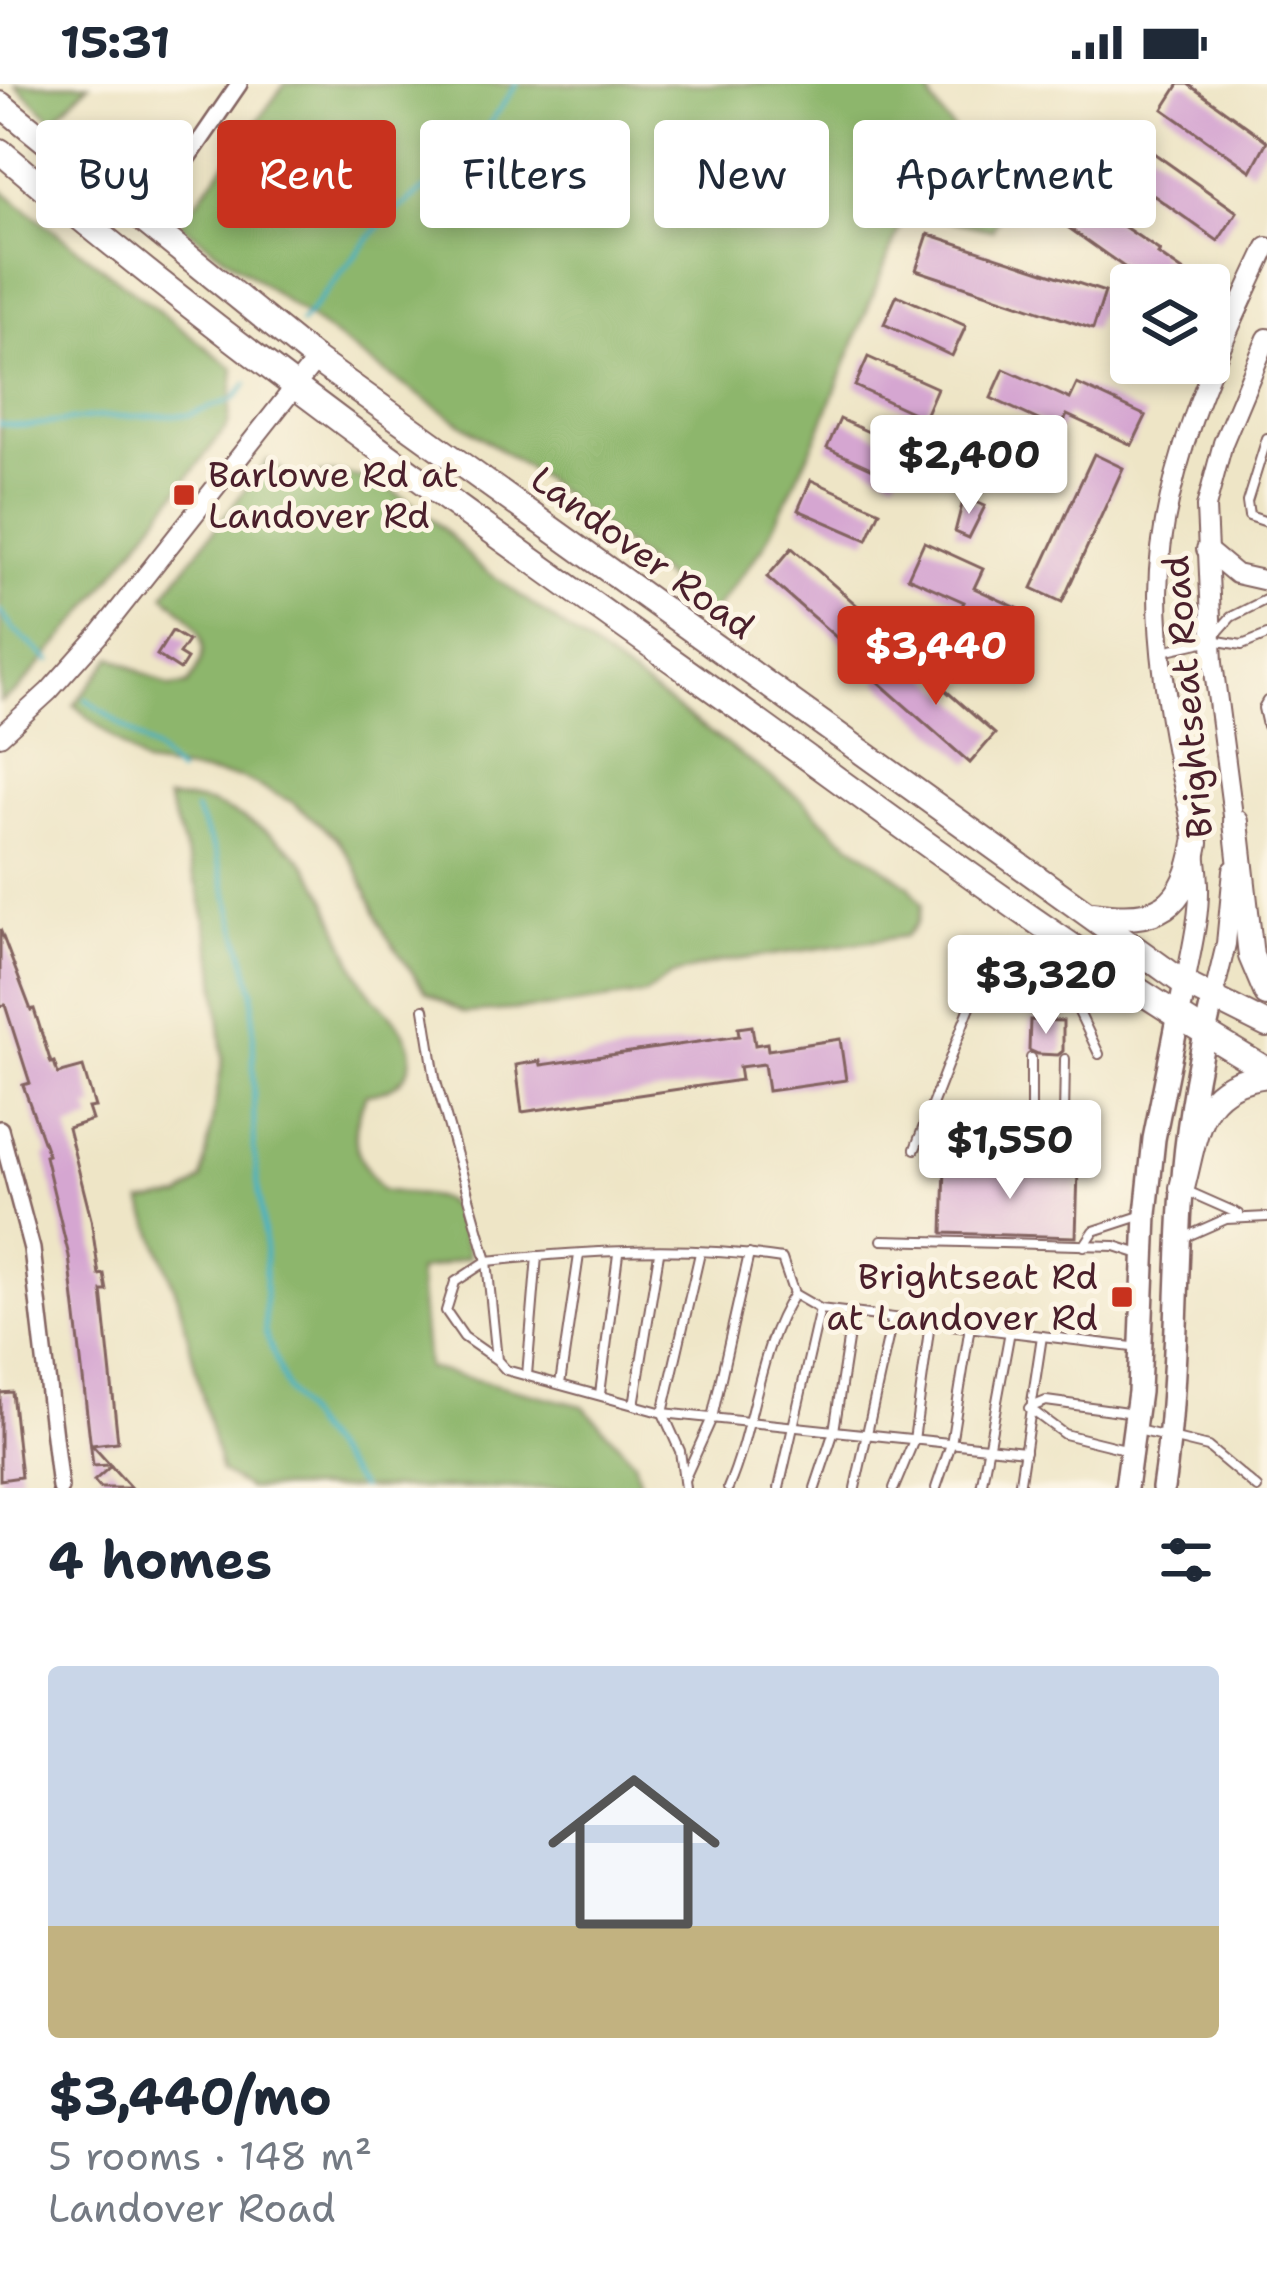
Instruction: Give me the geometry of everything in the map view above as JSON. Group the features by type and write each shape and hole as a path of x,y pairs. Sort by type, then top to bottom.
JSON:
{"main road":[{"name":"Landover Road","path":"0,104 36,134"},
{"name":"Landover Road","path":"0,151 132,262 295,387 835,777 1178,1016 1267,1072"},
{"name":"Landover Road","path":"150,228 316,360 1185,984 1267,1025"},
{"path":"1236,823 1251,956 1267,994"},
{"path":"1086,913 1144,917 1170,903 1191,872 1196,843"},
{"name":"Brightseat Road","path":"1126,1488 1142,1349 1146,1214 1156,1123 1185,984"},
{"name":"Brightseat Road","path":"1163,1488 1171,1436 1182,1188 1192,1092 1213,998"},
{"path":"1182,1188 1200,1118 1210,1100 1232,1083 1267,1072"}],"street":[{"path":"193,151 239,84"},
{"name":"Brightseat Road","path":"1185,984 1198,915 1196,843 1174,740 1162,652 1161,558 1185,448 1266,251"},
{"name":"Brightseat Road","path":"1213,998 1231,909 1236,823 1212,640 1206,507 1223,443 1267,338"},
{"path":"0,736 98,636 316,360"},
{"path":"1206,549 1236,574 1267,581"},
{"path":"0,1129 38,1286 60,1488"}],"lane":[{"path":"1267,438 1246,502 1249,516 1267,522"},
{"path":"1212,640 1231,617 1267,599"},
{"path":"1162,652 1212,640 1242,645 1267,634"},
{"path":"1267,701 1262,708 1267,726"},
{"path":"915,1149 988,960 1077,1008 1099,1054"},
{"path":"424,1009 435,1078 487,1261 497,1360"},
{"path":"1031,1058 1031,1118"},
{"path":"1015,1153 1017,1118 1064,1119 1065,1059"},
{"path":"1182,1188 1246,1216"},
{"path":"1083,1247 1094,1231 1146,1214"},
{"path":"1179,1240 1211,1224 1267,1217"},
{"path":"882,1240 1124,1248 1144,1255"},
{"path":"634,1405 658,1253"},
{"path":"684,1485 680,1450 663,1413 700,1253"},
{"path":"600,1394 618,1254"},
{"path":"684,1485 712,1418 749,1254"},
{"path":"1025,1451 663,1413 506,1370 464,1337 446,1311 455,1282 487,1261 537,1256 749,1254 782,1259 794,1294 820,1309 1142,1349"},
{"path":"560,1384 579,1255"},
{"path":"527,1375 537,1256"},
{"path":"728,1488 752,1423 776,1321 794,1294"},
{"path":"779,1488 820,1309"},
{"path":"815,1488 834,1431 852,1314"},
{"path":"855,1488 892,1319"},
{"path":"894,1488 914,1440 930,1323"},
{"path":"935,1488 952,1444 970,1326"},
{"path":"981,1488 1010,1331"},
{"path":"1019,1488 1042,1336"},
{"path":"1029,1408 1046,1400 1134,1431"},
{"path":"1029,1408 1064,1434 1134,1431 1208,1448 1256,1487"}],"green space":[{"path":"15,84 89,84 53,120"},
{"path":"285,84 925,84 946,120 853,120 853,228 899,228 818,434 764,546 711,615 541,477 374,365 186,228 193,228 193,207 217,175 217,228 396,228 396,120 258,120"},
{"path":"0,189 36,217 36,228 51,228 234,369 228,425 82,616 18,690 0,702"},
{"path":"268,460 293,479 326,473 352,475 411,503 475,563 803,800 835,832 909,886 922,905 917,923 906,936 714,963 672,975 645,994 554,1007 464,1013 426,992 384,932 356,867 336,837 292,802 241,778 145,765 74,705 112,657 170,687 187,685 197,671 203,646 195,625 164,595"},
{"path":"167,799 201,801 225,809 292,851 327,900 367,989 406,1037 411,1061 407,1071 392,1086 366,1094 356,1144 382,1190 444,1201 463,1234 469,1257 418,1271 427,1368 583,1406 634,1461 641,1488 248,1488 221,1472 178,1297 142,1202 181,1197 202,1180 223,1058 215,966 198,888"}],"building":[{"path":"1179,84 1188,84 1267,141 1251,171 1163,109"},
{"path":"1156,155 1237,212 1218,241 1156,197"},
{"path":"1069,228 1126,228 1173,264 1120,264"},
{"path":"928,234 1105,292 1093,329 916,270"},
{"path":"897,295 966,326 952,356 884,324"},
{"path":"868,357 937,388 924,418 855,386"},
{"path":"1004,369 1070,399 1077,384 1146,416 1132,445 1067,415 1060,430 991,398"},
{"path":"840,419 908,450 895,479 827,448"},
{"path":"1094,454 1123,468 1062,602 1032,588"},
{"path":"811,480 880,511 867,540 798,510"},
{"path":"964,497 985,506 969,538 955,532"},
{"path":"924,542 983,569 974,588 1030,614 1014,648 955,621 964,602 908,577"},
{"path":"792,548 886,631 861,659 767,577"},
{"path":"172,631 188,641 179,654 187,659 180,670 157,655"},
{"path":"902,652 995,734 970,763 877,681"},
{"path":"0,929 51,1063 58,1074 83,1067 95,1107 88,1108 92,1120 68,1128 91,1219 99,1275 104,1274 107,1291 102,1291 118,1442 92,1445 110,1465 93,1466 69,1256 48,1155 23,1085 30,1083 5,1005 0,1006"},
{"path":"1030,1020 1063,1021 1063,1051 1058,1055 1029,1050"},
{"path":"752,1026 755,1045 767,1043 768,1050 840,1039 846,1080 768,1091 764,1064 739,1067 741,1080 522,1112 516,1065 739,1036 738,1028"},
{"path":"945,1166 1078,1170 1076,1237 943,1233"},
{"path":"12,1392 21,1477 0,1480 0,1393"},
{"path":"111,1466 131,1488 100,1488 94,1481"}],"waterway":[{"path":"301,323 385,219 450,170 479,139 517,84"},
{"path":"0,424 189,415 234,399 247,384"},
{"path":"0,611 50,661"},
{"path":"86,699 178,773"},
{"path":"195,810 216,853 253,989 254,1152 265,1244 265,1332 287,1389 361,1488"}],"place":[{"name":"Barlowe Rd at Landover Rd","path":"184,495"},
{"name":"Brightseat Rd at Landover Rd","path":"1122,1297"}]}
